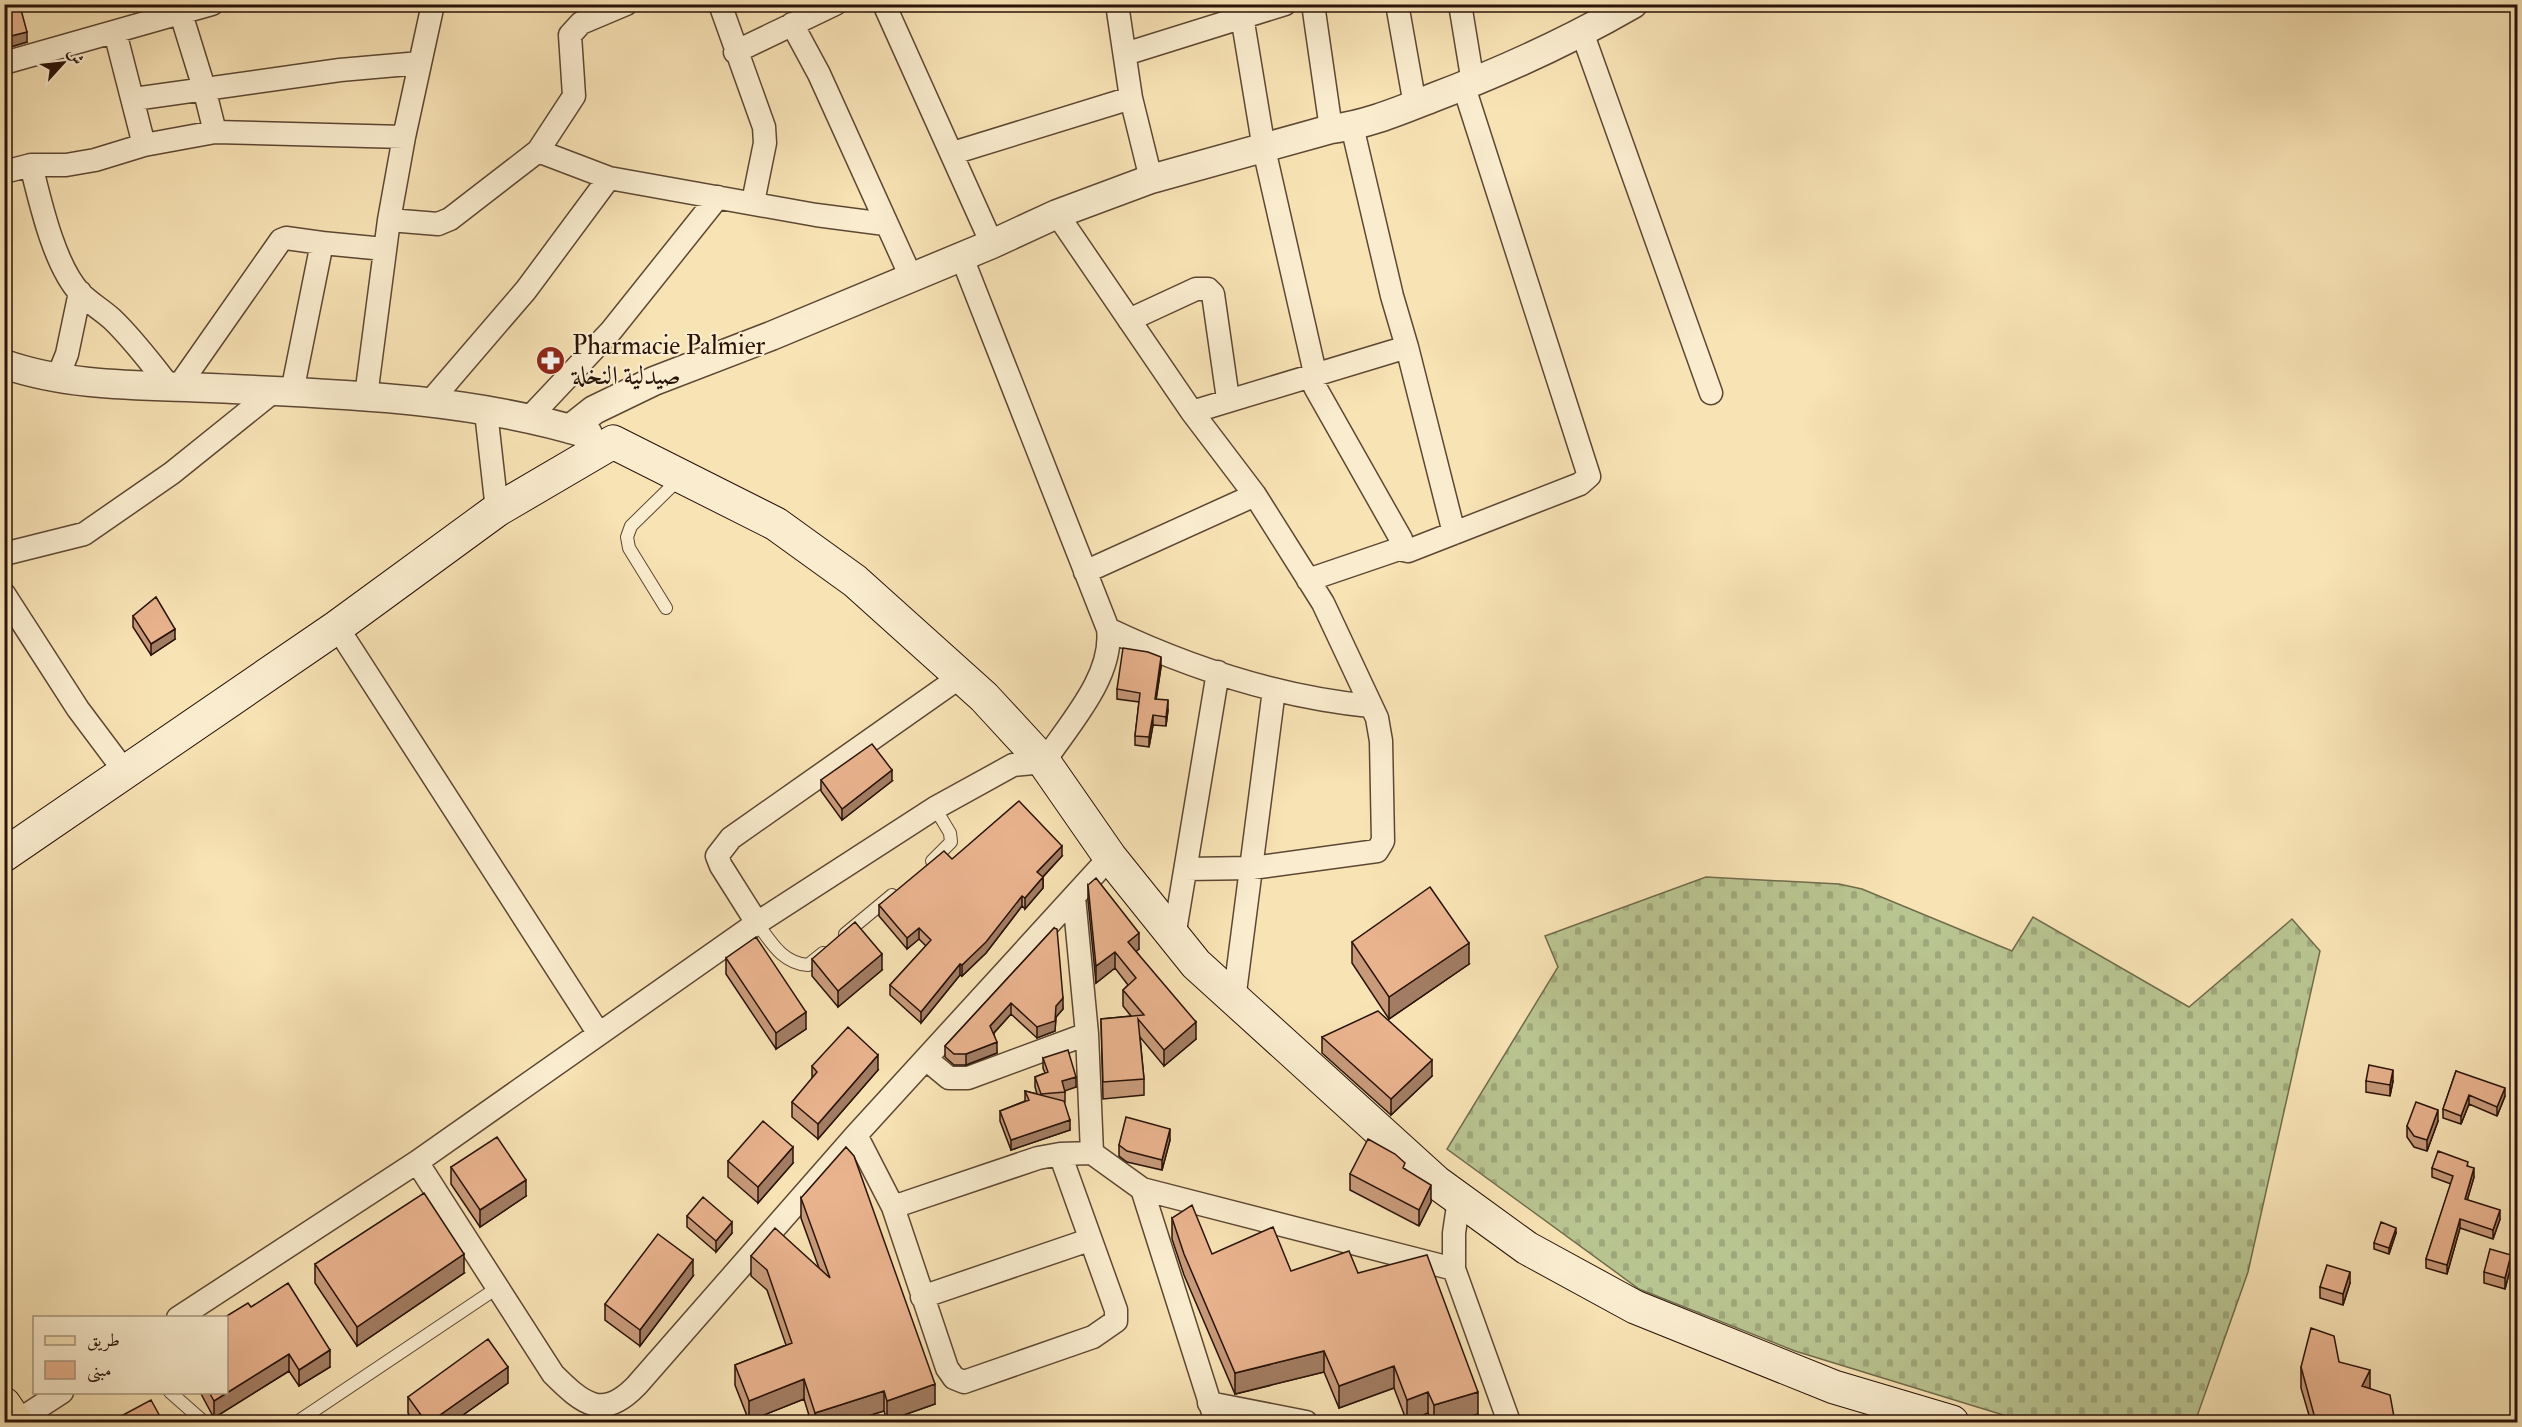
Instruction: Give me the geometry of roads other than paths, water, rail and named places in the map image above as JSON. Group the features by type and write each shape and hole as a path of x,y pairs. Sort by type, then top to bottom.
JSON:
{"main road":[{"path":"4,855 337,627 497,510 613,442 776,524 855,581 984,697 1044,762 1110,857 1196,964 1412,1162 1459,1199 1527,1248 1635,1307 1834,1387 1952,1422"},
{"path":"4,1404 16,1422"}],"street":[{"path":"4,63 115,32 179,9 212,4"},
{"path":"366,396 384,249 404,137 433,4"},
{"path":"389,220 438,224 450,219 538,150 574,96 570,35 581,23 626,4"},
{"path":"720,4 735,52 764,127 765,143 753,202"},
{"path":"735,52 835,4"},
{"path":"884,4 992,244"},
{"path":"1117,4 1131,99 1151,179"},
{"path":"1125,54 1241,11 1285,4"},
{"path":"1313,4 1341,128 1407,347 1454,533"},
{"path":"1397,4 1415,105"},
{"path":"1398,549 1408,551 1580,484 1589,476 1468,85 1460,4"},
{"path":"179,9 204,88 214,132"},
{"path":"570,429 594,410 637,388 771,336 992,244 1057,214 1151,179 1341,128 1415,105 1468,85 1582,32 1616,9"},
{"path":"1241,11 1264,149 1315,373 1315,387 1401,539 1402,546 1308,580"},
{"path":"792,24 819,74 885,224 911,277"},
{"path":"115,32 144,145"},
{"path":"1582,32 1711,393"},
{"path":"134,99 204,88 420,63"},
{"path":"952,153 1131,99"},
{"path":"4,172 30,165 66,165 95,160 144,145 214,132 404,137"},
{"path":"538,150 609,178 816,215 885,224"},
{"path":"30,165 45,222 67,274 80,292 134,341 173,386"},
{"path":"429,403 526,290 609,178"},
{"path":"530,418 611,331 718,197"},
{"path":"1057,214 1192,412 1255,495 1308,580 1346,650 1377,718 1381,741 1382,845 1370,853 1252,868 1185,869"},
{"path":"173,386 281,240 286,238 384,249"},
{"path":"4,554 84,534 172,474 283,391 322,243"},
{"path":"180,1316 417,1162 757,923 935,808 1013,765 1044,762 1100,676 1110,646 1108,629 961,255"},
{"path":"1129,320 1196,289 1208,289 1213,294 1228,399"},
{"path":"57,379 71,336 80,292"},
{"path":"1192,412 1228,399 1407,347"},
{"path":"4,364 57,379 366,396 429,403 530,418 613,442"},
{"path":"486,412 497,510"},
{"path":"1085,573 1255,495"},
{"path":"4,594 78,709 126,773"},
{"path":"337,627 599,1034"},
{"path":"1108,629 1158,652 1274,690 1318,701 1370,706"},
{"path":"1174,937 1218,672"},
{"path":"757,923 721,866 717,856 722,848 731,838 960,677"},
{"path":"1234,1000 1274,690"},
{"path":"417,1162 553,1374 580,1400 605,1407 624,1398 637,1385 856,1135 1110,857"},
{"path":"1074,897 1087,1034 1092,1153"},
{"path":"926,1059 949,1078 968,1078 1087,1034"},
{"path":"856,1135 893,1207 947,1368 954,1378 964,1382 1093,1337 1116,1322 1116,1310 1060,1154"},
{"path":"893,1207 1038,1158 1060,1154 1092,1153 1142,1189 1454,1269"},
{"path":"1142,1189 1213,1412 1306,1422"},
{"path":"1459,1199 1454,1233 1454,1269 1509,1422"},
{"path":"922,1297 1089,1240"},
{"path":"16,1422 59,1394"}],"lane":[{"path":"666,608 628,548 627,537 631,526 682,476"},
{"path":"918,873 951,842 950,833 935,808"},
{"path":"757,923 781,955 796,964 808,965 899,888"},
{"path":"297,1422 497,1288"},
{"path":"172,1394 204,1422"}],"place":[{"name":"Pharmacie Palmier صيدلية النخلة","path":"551,360"}]}
